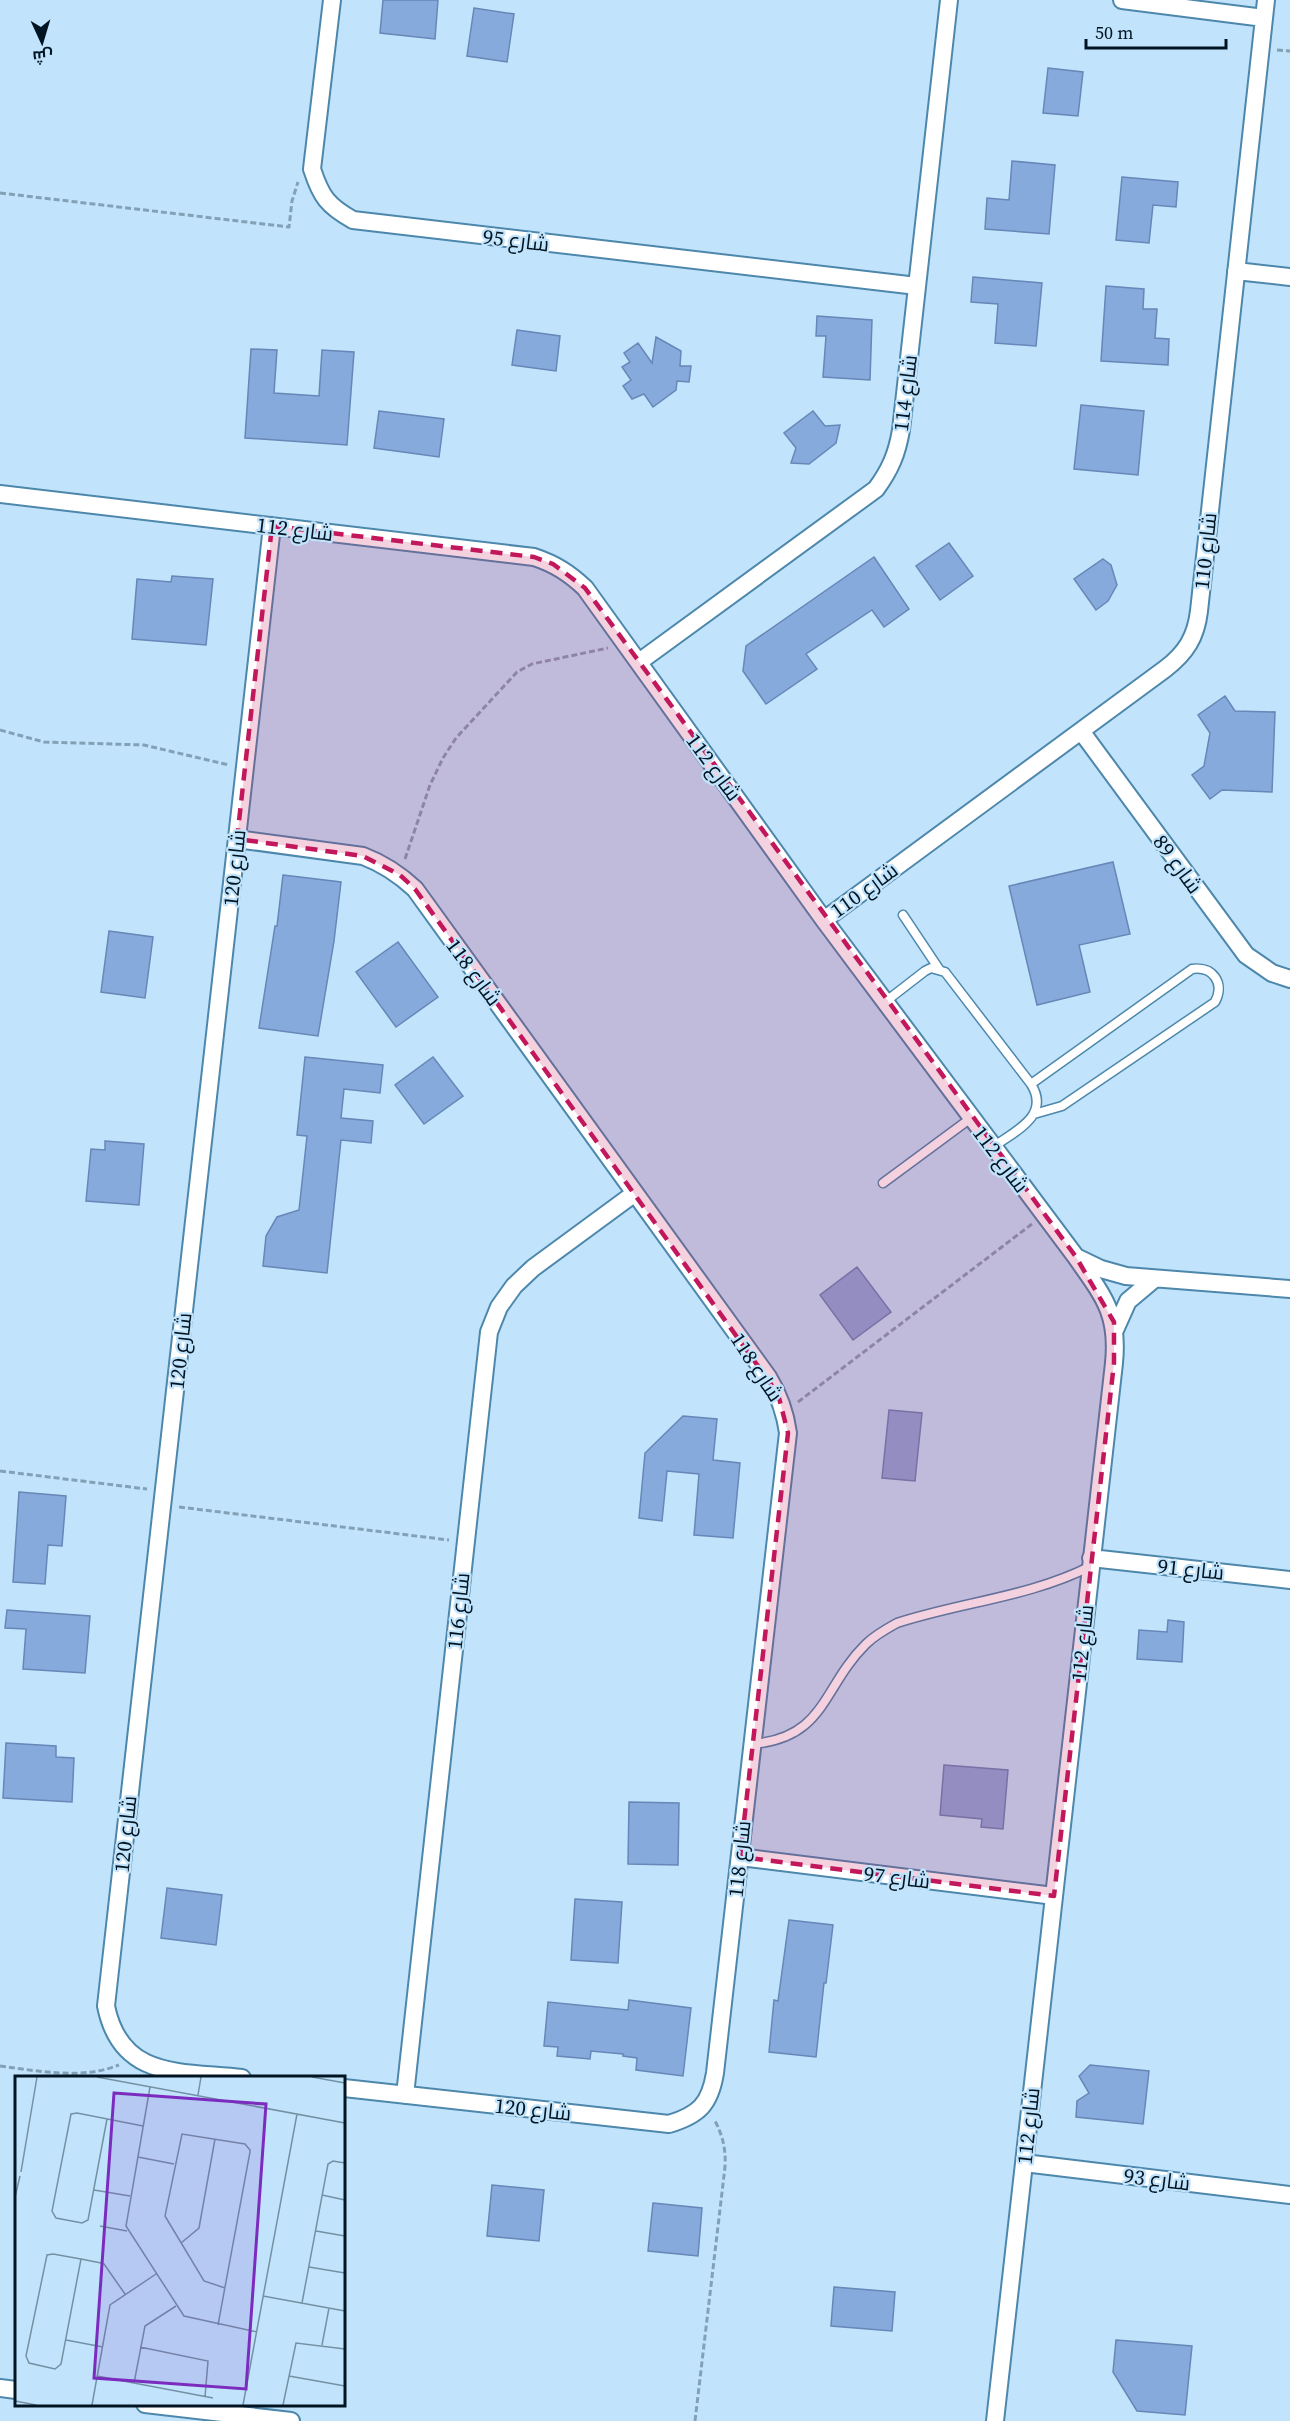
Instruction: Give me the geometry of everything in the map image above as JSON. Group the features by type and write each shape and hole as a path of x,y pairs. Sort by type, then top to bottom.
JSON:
{"street":[{"name":"شارع 95","path":"332,0 312,169 319,190 333,209 353,220 917,286"},
{"name":"شارع 114","path":"639,662 876,489 889,471 898,452 950,0"},
{"path":"1122,0 1264,18"},
{"name":"شارع 110","path":"824,920 1179,658 1190,645 1197,628 1266,0"},
{"path":"1236,271 1290,277"},
{"name":"شارع 112","path":"0,494 534,557 570,574 585,588 824,920 1076,1257 1107,1303 1115,1330 1114,1363 995,2421"},
{"name":"شارع 120","path":"134,2058 120,2043 110,2025 106,2006 272,526"},
{"name":"شارع 89","path":"1081,731 1242,950 1272,974 1290,979"},
{"name":"شارع 118","path":"237,839 363,856 400,875 415,890 768,1377 785,1413 788,1433 715,2073 712,2091 702,2107"},
{"name":"شارع 116","path":"405,2095 489,1332 499,1307 514,1286 533,1269 635,1193"},
{"path":"1076,1257 1101,1269 1126,1276 1153,1280 1290,1289"},
{"path":"1115,1330 1128,1301 1153,1280"},
{"name":"شارع 91","path":"1091,1562 1290,1580"},
{"name":"شارع 97","path":"740,1857 1054,1896"},
{"path":"134,2058 153,2067 226,2076"},
{"name":"شارع 120","path":"345,2088 669,2124 687,2119 702,2107"},
{"name":"شارع 93","path":"1024,2163 1290,2194"},
{"path":"0,2388 15,2390"},
{"path":"162,2406 291,2421"}],"lane":[{"path":"903,915 939,969 950,978 1037,1093 1038,1104 1027,1123 993,1147"},
{"path":"1031,1084 1192,969 1201,968 1216,977 1219,994 1215,1002 1062,1106 1034,1114"},
{"path":"885,1002 925,971 939,969"},
{"path":"884,1183 971,1119"},
{"path":"752,1744 771,1743 789,1737 805,1727 818,1713 865,1645 880,1632 897,1623 1040,1587 1066,1578 1091,1562"}],"path":[{"path":"0,193 289,227 294,188 301,177 312,169"},
{"path":"400,875 430,786 443,758 456,738 517,672 527,666 599,652 623,640"},
{"path":"0,730 44,742 144,745 245,769"},
{"path":"785,1413 1044,1215"},
{"path":"0,1471 163,1498 466,1542"},
{"path":"0,2066 76,2074 116,2066 134,2058"},
{"path":"695,2421 726,2151 722,2134 714,2119 702,2107"}],"highlighted area":[{"path":"272,526 534,557 553,564 585,588 1076,1257 1114,1322 1114,1363 1054,1896 740,1857 788,1433 778,1394 415,889 400,875 363,856 237,839"}],"building":[{"path":"383,0 438,0 435,39 380,33"},
{"path":"474,8 514,14 507,62 467,56"},
{"path":"1048,68 1083,72 1078,116 1043,113"},
{"path":"1012,161 1055,165 1049,234 985,229 987,198 1009,200"},
{"path":"1122,177 1178,182 1176,207 1153,205 1149,243 1116,240"},
{"path":"973,277 1042,283 1036,346 995,343 998,304 971,302"},
{"path":"1106,286 1144,289 1143,309 1157,309 1155,338 1169,339 1168,365 1101,361"},
{"path":"817,316 872,320 870,380 823,377 826,336 816,336"},
{"path":"517,330 560,336 556,371 512,365"},
{"path":"656,337 681,351 680,366 691,366 689,382 677,381 676,390 653,407 644,394 632,399 623,386 631,380 622,367 630,362 624,353 638,343 652,363"},
{"path":"251,349 277,350 274,393 319,396 322,350 354,352 347,445 245,438"},
{"path":"1081,405 1144,411 1138,475 1074,469"},
{"path":"379,411 444,419 439,457 374,448"},
{"path":"813,411 825,426 840,425 836,443 809,464 791,463 796,448 784,433"},
{"path":"949,543 973,576 940,600 916,566"},
{"path":"874,557 909,609 884,627 872,610 806,654 817,669 766,704 743,671 746,646"},
{"path":"1103,559 1111,565 1117,585 1108,601 1096,610 1074,579"},
{"path":"172,576 213,579 206,645 132,639 137,579 171,582"},
{"path":"1225,696 1235,711 1275,712 1272,792 1222,790 1210,799 1192,775 1204,766 1210,733 1198,715"},
{"path":"1113,862 1130,934 1079,945 1090,992 1037,1005 1009,886"},
{"path":"283,875 341,882 318,1036 259,1028 275,926 277,926"},
{"path":"109,931 153,937 145,998 101,992"},
{"path":"398,942 438,997 396,1027 356,972"},
{"path":"305,1057 383,1065 380,1093 344,1089 341,1118 373,1121 371,1143 341,1140 327,1273 263,1266 266,1236 277,1217 299,1210 307,1136 297,1135"},
{"path":"433,1057 463,1096 424,1124 395,1085"},
{"path":"105,1141 144,1144 139,1205 86,1201 91,1149 105,1150"},
{"path":"857,1267 891,1312 853,1340 820,1295"},
{"path":"889,1410 922,1413 915,1481 882,1478"},
{"path":"683,1416 717,1419 713,1460 740,1463 733,1538 694,1535 699,1474 667,1471 662,1521 639,1518 645,1453"},
{"path":"19,1492 66,1496 62,1546 48,1545 45,1584 13,1582"},
{"path":"7,1610 90,1616 85,1673 23,1669 26,1629 5,1628"},
{"path":"1168,1620 1184,1622 1182,1662 1137,1659 1139,1630 1167,1632"},
{"path":"6,1743 56,1746 56,1757 74,1758 72,1802 3,1798"},
{"path":"944,1765 1008,1770 1003,1829 981,1827 982,1819 940,1815"},
{"path":"629,1802 679,1803 678,1865 628,1864"},
{"path":"167,1888 222,1895 216,1945 161,1938"},
{"path":"575,1899 622,1902 618,1963 571,1960"},
{"path":"789,1920 833,1925 816,2057 769,2052 774,2000 778,2001"},
{"path":"629,2000 691,2008 683,2076 636,2070 637,2058 623,2056 623,2054 591,2051 590,2059 557,2056 558,2047 544,2046 548,2002 628,2010"},
{"path":"1090,2065 1149,2071 1143,2124 1076,2117 1077,2101 1089,2093 1079,2076"},
{"path":"492,2185 544,2190 539,2241 487,2236"},
{"path":"653,2203 702,2208 698,2256 648,2251"},
{"path":"834,2287 895,2292 892,2331 831,2326"},
{"path":"1116,2340 1192,2346 1185,2415 1137,2411 1113,2372"}]}
